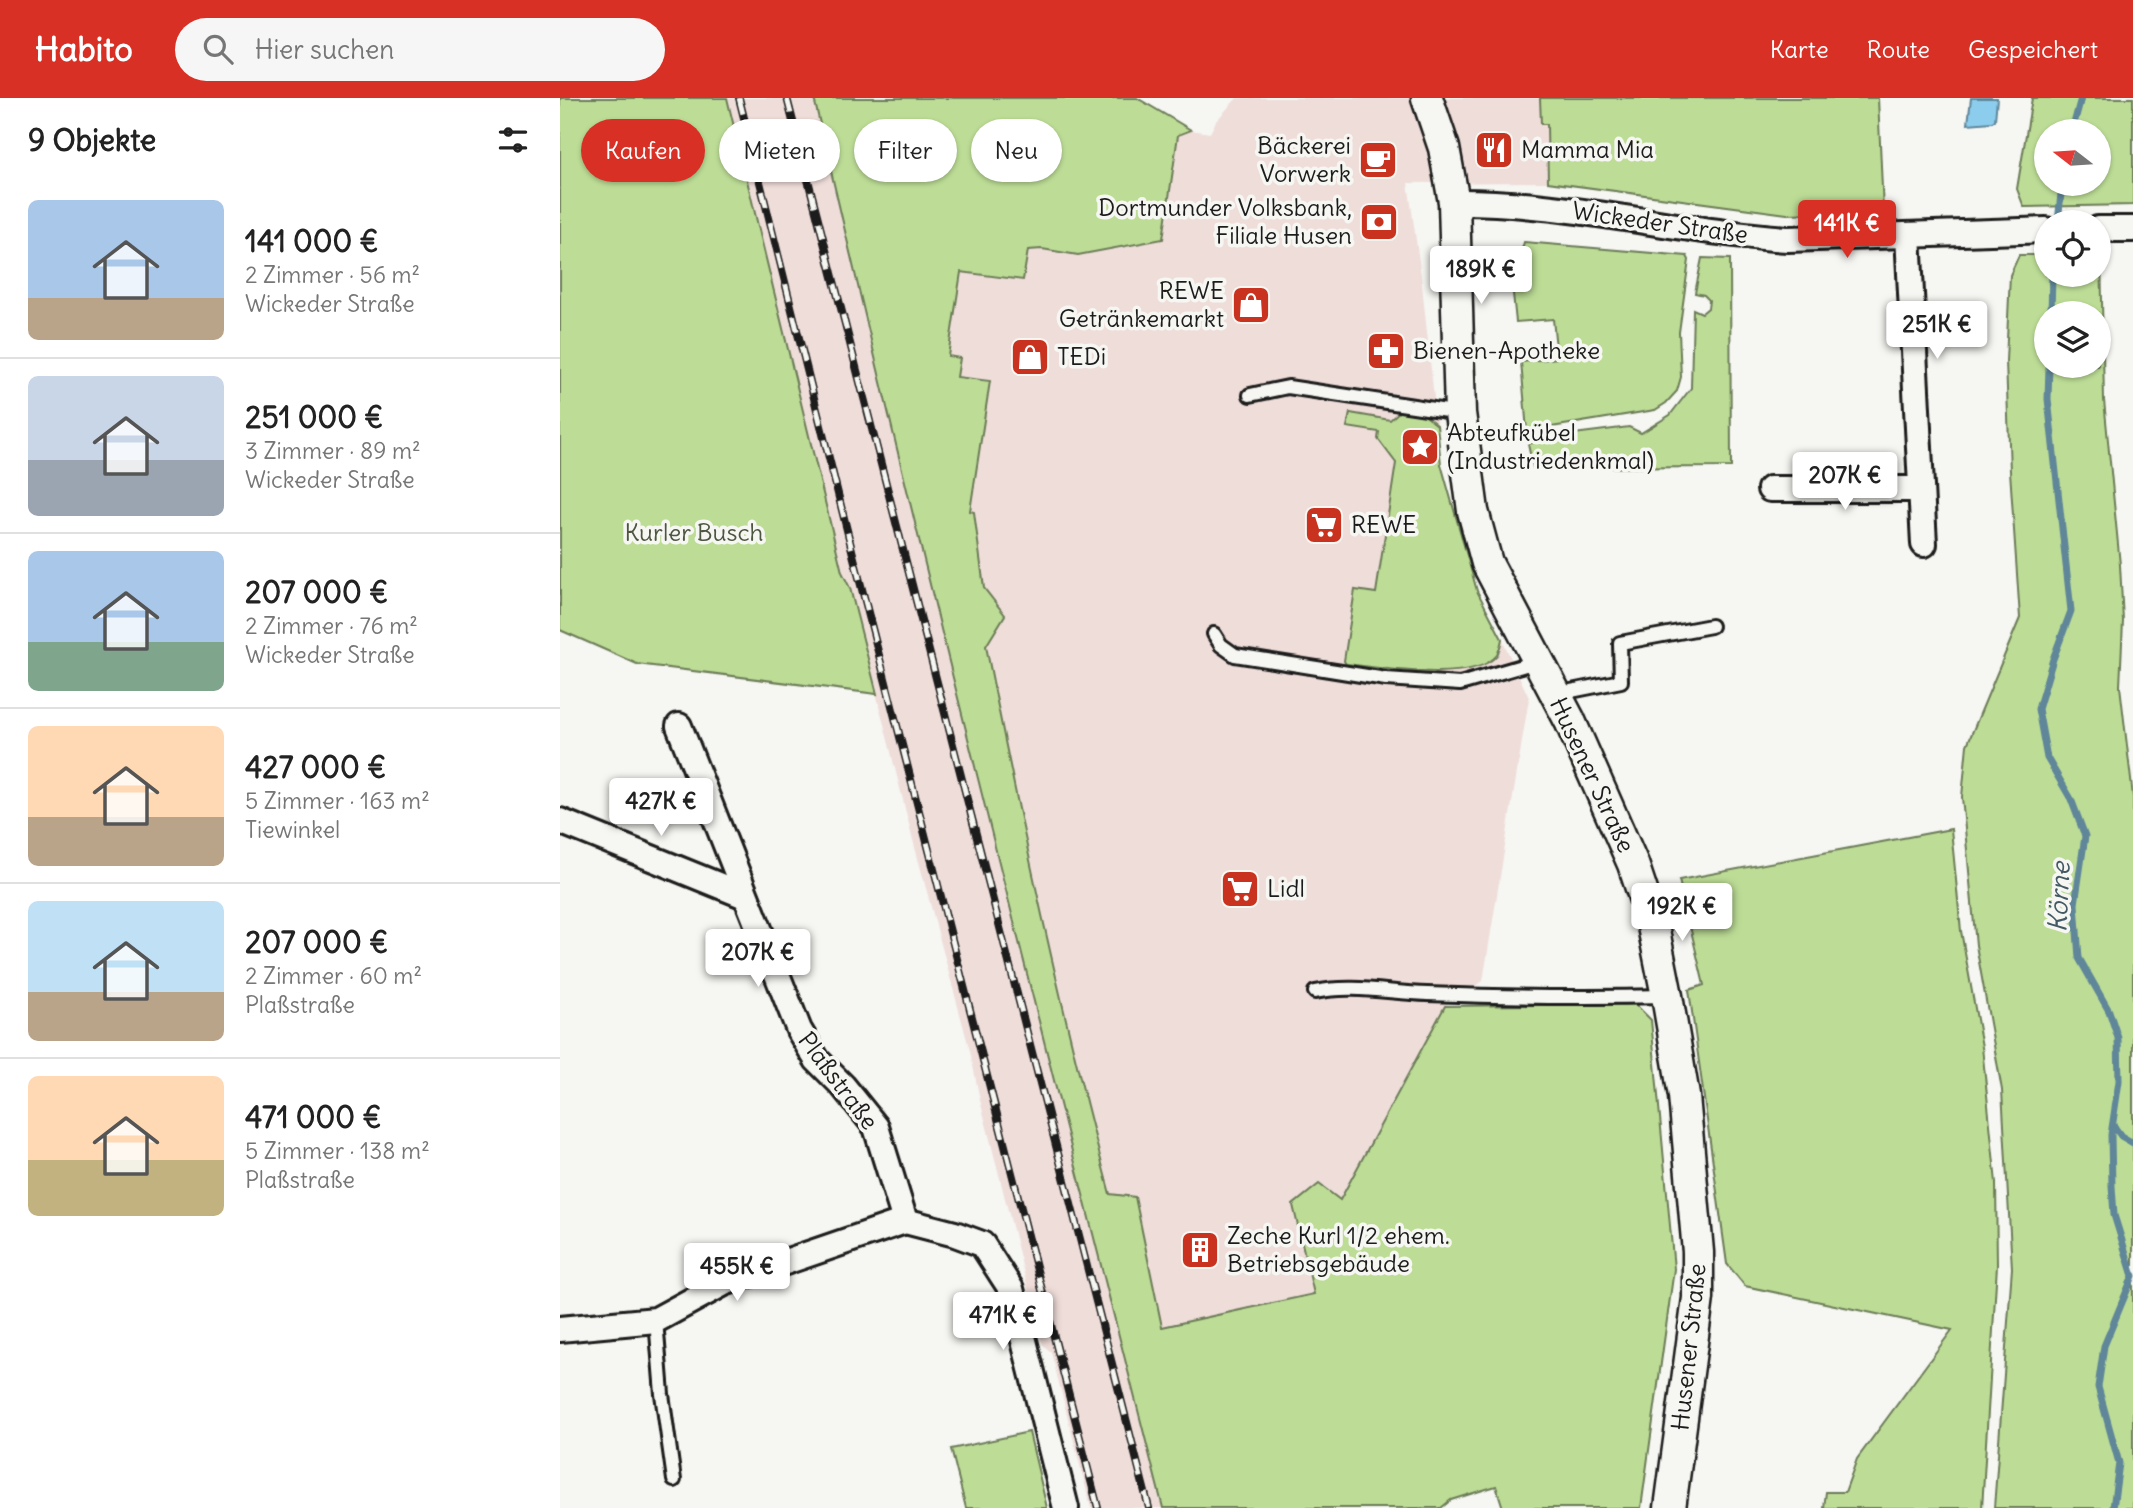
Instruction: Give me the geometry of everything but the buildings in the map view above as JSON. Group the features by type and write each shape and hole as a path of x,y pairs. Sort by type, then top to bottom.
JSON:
{"street":[{"name":"Husener Straße","path":"1427,98 1444,148 1454,202 1460,412 1473,511 1487,563 1556,694 1633,864 1652,921 1667,996 1684,1096 1698,1252 1698,1287 1670,1508"},
{"name":"Wickeder Straße","path":"1454,202 1503,203 1590,212 1746,236 1788,239 2034,231"},
{"path":"2111,229 2133,229"},
{"path":"1908,235 1923,544"},
{"path":"1770,489 1920,489"},
{"name":"Plaßstraße","path":"679,726 799,1030 817,1060 843,1086 876,1127 905,1221"},
{"path":"560,821 745,896"},
{"path":"560,1329 656,1320 724,1283 905,1221 955,1234 982,1244 1010,1289 1066,1508"}],"lane":[{"path":"1250,395 1287,387 1460,412"},
{"path":"1556,694 1621,681 1620,643 1711,626"},
{"path":"1214,634 1221,645 1235,655 1420,682 1460,684 1539,661"},
{"path":"1315,992 1348,987 1403,994 1503,997 1667,996"},
{"path":"656,1320 662,1394 674,1480"}],"shaded area":[{"path":"727,98 814,98 819,119 732,119"},
{"path":"1237,98 1546,98 1548,182 1408,183 1441,464 1477,591 1529,698 1483,981 1445,1006 1340,1201 1315,1294 1162,1327 1135,1197 1110,1194 1079,1079 1011,774 986,646 896,266 1042,249 1078,255 1167,216 1178,135 1191,130 1210,133 1216,121"},
{"path":"747,182 833,182 1055,1084 1163,1508 1091,1508 1051,1352 1042,1344 970,1051 913,840 850,589 842,572"}],"green space":[{"name":"Kurler Busch","path":"560,98 727,98 732,119 719,119 719,182 747,182 842,572 850,588 877,694 637,664 560,630"},
{"path":"814,98 1137,98 1191,130 1178,135 1163,239 1078,255 1042,249 1028,250 1023,280 961,272 948,356 960,358 957,377 990,381 970,511 974,512 984,588 1005,615 986,646 1043,921 1092,1126 1110,1194 1135,1197 1162,1327 1314,1294 1293,1205 1319,1184 1340,1200 1445,1006 1635,1004 1651,1020 1674,1269 1641,1508 1503,1508 1496,1486 1451,1500 1441,1508 1163,1508 941,628 855,275 833,182 840,182 840,119 819,119"},
{"path":"1540,98 1878,98 1883,211 1787,214 1548,182 1547,124 1541,124"},
{"path":"2032,98 2133,98 2133,205 2024,207 2017,189"},
{"path":"1524,242 1687,256 1689,260 1679,332 1681,377 1677,391 1666,403 1655,410 1527,431 1521,362 1557,358 1553,319 1516,322 1512,284"},
{"path":"2019,255 2034,255 2034,287 2102,287 2102,301 2034,301 2034,378 2104,378 2120,565 2123,621 2120,686 2133,797 2133,1508 1994,1508 2012,1268 2002,1090 1976,945 1962,797 1967,745 2020,618 2006,361 2010,275"},
{"path":"1702,258 1730,259 1731,467 1533,468 1528,444 1566,435 1629,427 1641,433 1670,415 1691,388 1693,309 1702,313 1708,308 1709,300 1704,295 1695,293"},
{"path":"1400,411 1422,413 1437,425 1441,464 1477,591 1502,639 1497,655 1485,664 1448,672 1426,672 1346,664 1344,661 1355,590 1376,593 1396,463 1378,439 1379,432 1347,427 1350,413 1390,420"},
{"path":"1951,829 1961,931 1982,1047 1996,1183 1997,1265 1982,1508 1824,1508 1826,1492 1845,1492 1857,1459 1952,1330 1745,1286 1727,1264 1689,990 1704,985 1679,880"},
{"path":"1029,1432 1047,1508 966,1508 951,1449"}],"water":[{"path":"1971,98 1997,98 1995,120 1968,124"}],"waterway":[{"name":"Körne","path":"2075,119 2081,98"},
{"name":"Körne","path":"2059,210 2061,196"},
{"name":"Körne","path":"2051,301 2052,287"},
{"name":"Körne","path":"2049,378 2048,399 2071,611 2038,709 2047,758 2071,799 2085,836 2075,904 2079,958 2109,1011 2118,1038 2119,1081 2111,1135 2112,1186 2114,1215 2133,1276 2104,1346 2098,1387 2119,1463 2113,1508"},
{"path":"2113,1125 2121,1136 2133,1143"}],"railway":[{"path":"739,98 1098,1508"},
{"path":"787,98 1149,1508"}],"place":[{"name":"Mamma Mia","path":"1494,150"},
{"name":"Bäckerei Vorwerk","path":"1378,160"},
{"name":"Dortmunder Volksbank, Filiale Husen","path":"1379,222"},
{"name":"REWE Getränkemarkt","path":"1251,305"},
{"name":"Bienen-Apotheke","path":"1386,351"},
{"name":"TEDi","path":"1030,357"},
{"name":"Abteufkübel (Industriedenkmal)","path":"1420,447"},
{"name":"REWE","path":"1324,525"},
{"name":"Lidl","path":"1240,889"},
{"name":"Zeche Kurl 1/2 ehem. Betriebsgebäude","path":"1200,1250"}]}
